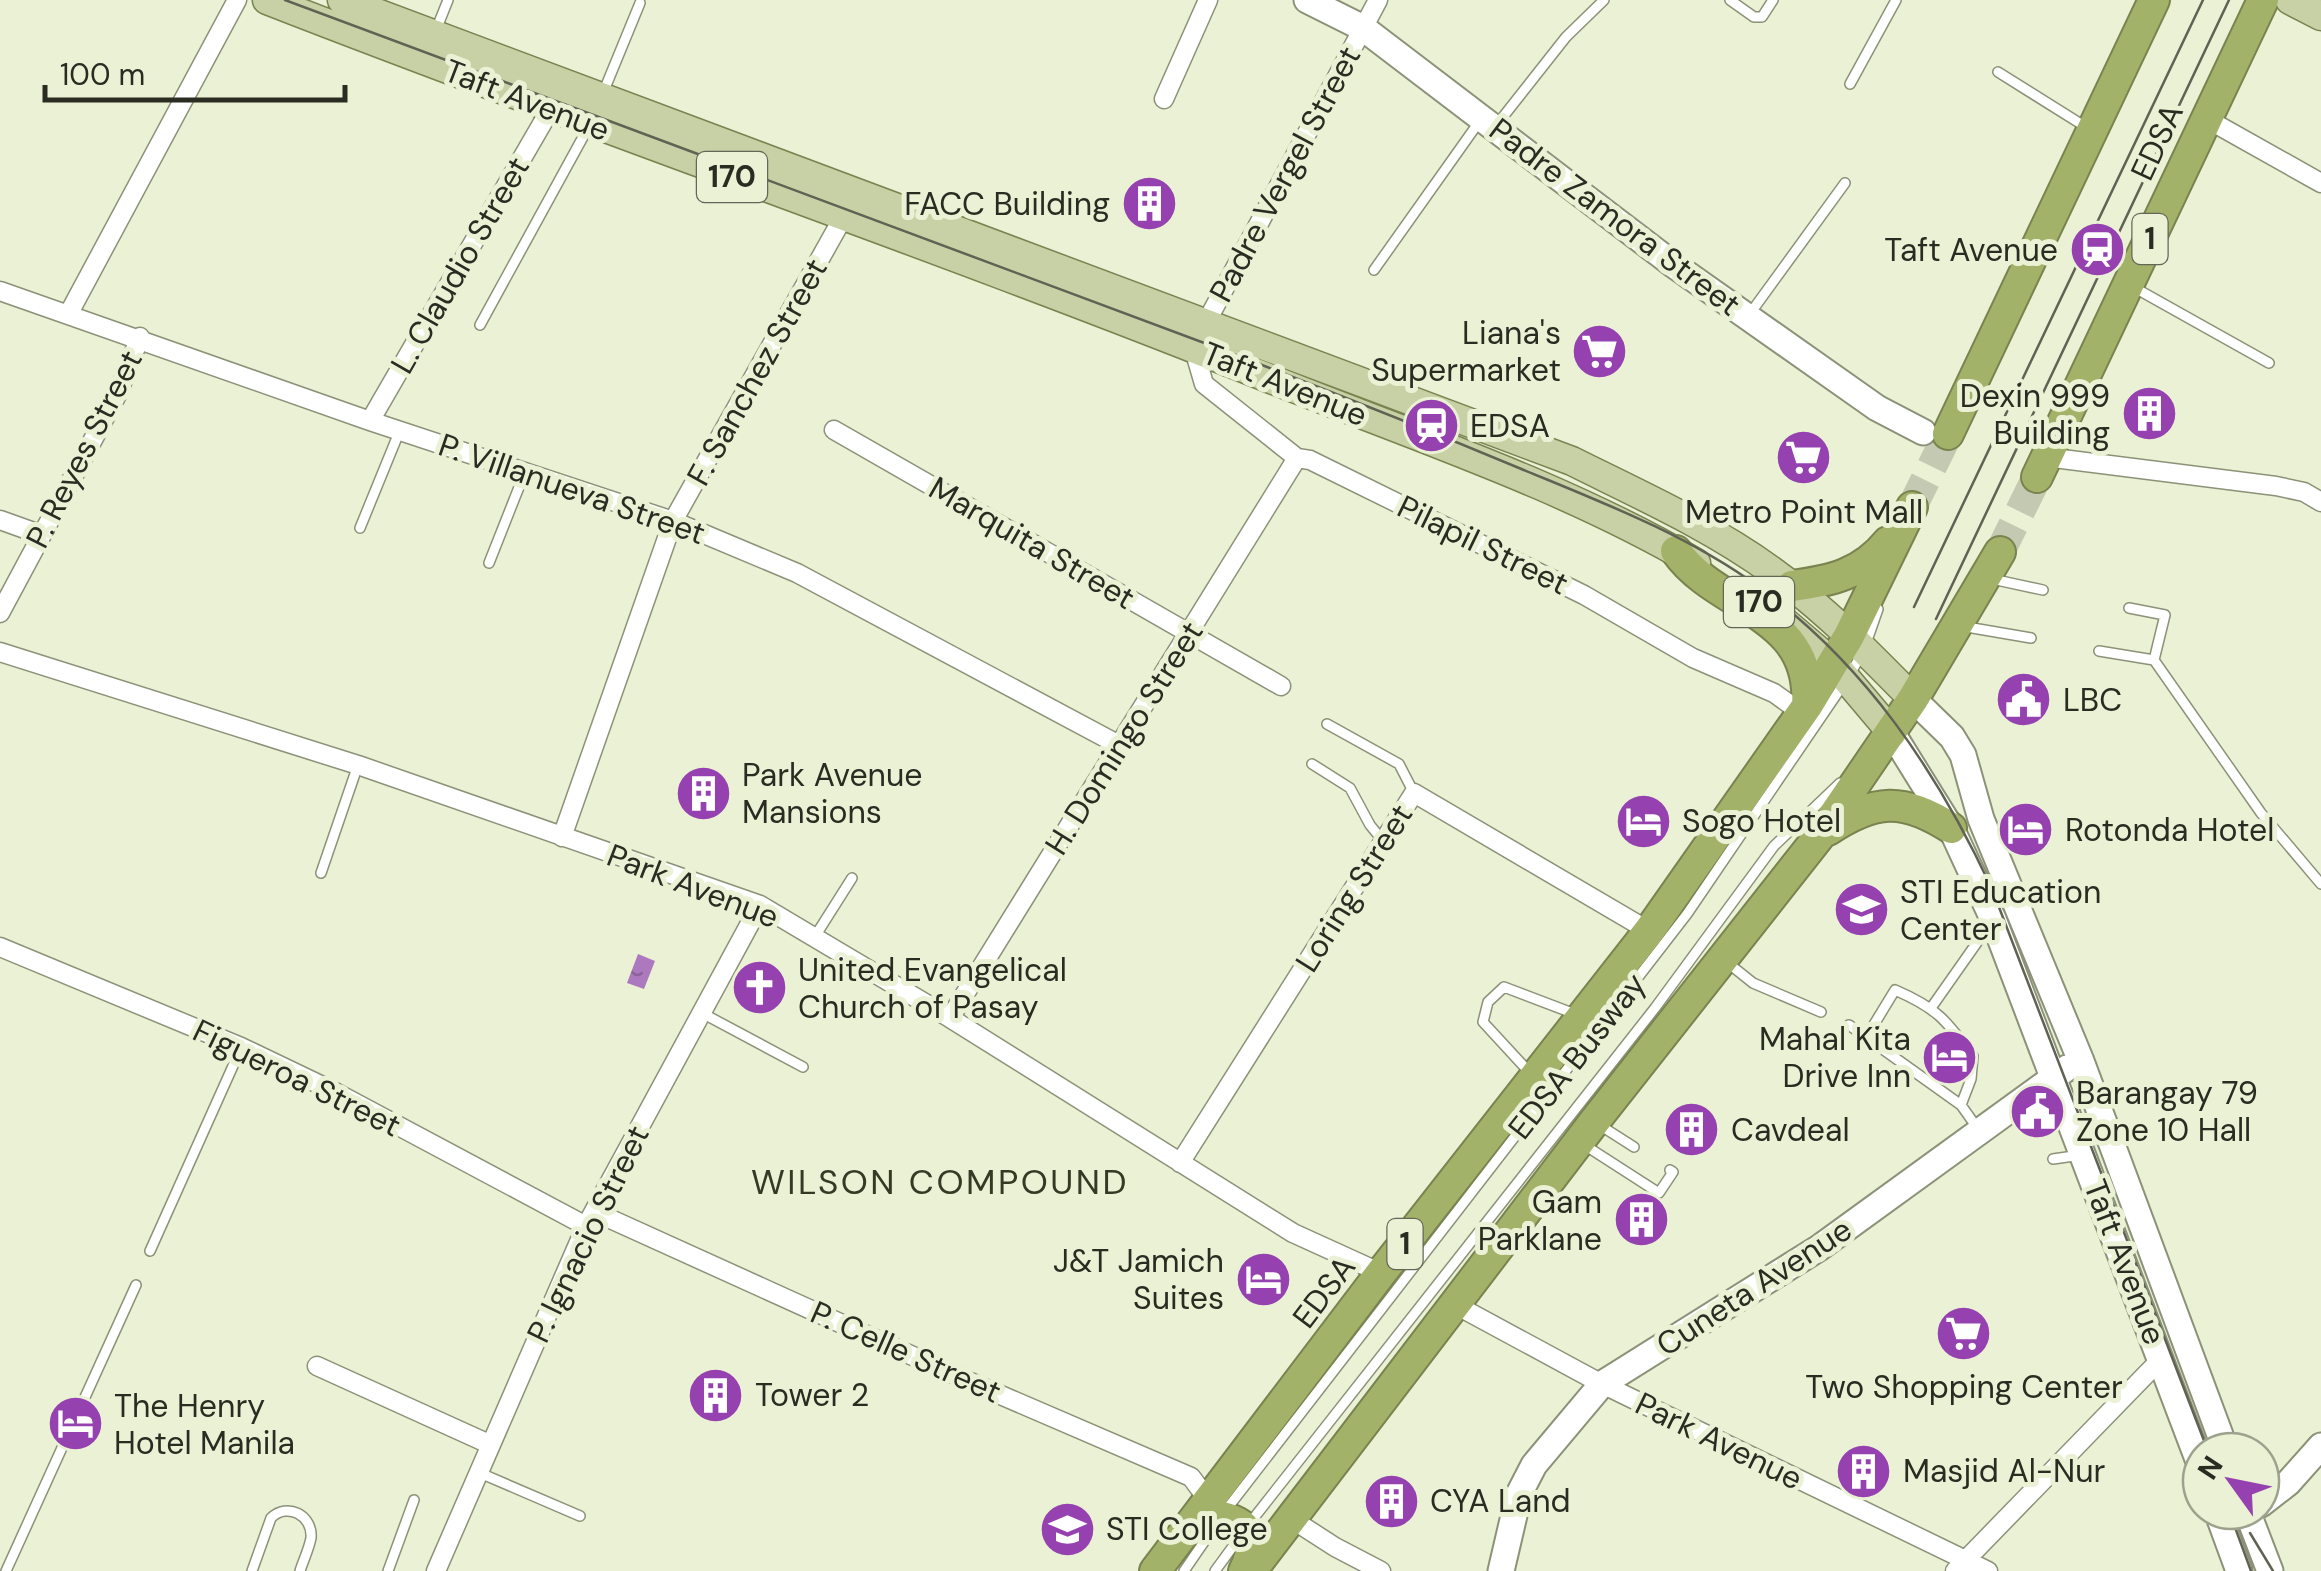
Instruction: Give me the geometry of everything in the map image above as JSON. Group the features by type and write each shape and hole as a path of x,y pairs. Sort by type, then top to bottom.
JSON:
{"highway":[{"name":"EDSA","path":"1936,433 2092,131 2154,0"},
{"name":"EDSA","path":"2042,467 2263,0"},
{"name":"EDSA","path":"1155,1571 1219,1515 1382,1273 1649,931 1804,709 1840,671 1856,644 1912,507 1885,547 1868,563 1832,581 1792,586"},
{"path":"1682,564 1750,608 1792,645 1809,679 1804,709"},
{"name":"1","path":"1248,1571 1821,834 1892,732 1993,565"},
{"path":"1821,834 1855,812 1880,806 1905,806 1930,814 1951,828"},
{"path":"1219,1515 1251,1536 1248,1571"}],"main road":[{"name":"Taft Avenue","path":"267,0 806,204 850,205"},
{"name":"Taft Avenue","path":"342,0 816,177 850,205 1201,336 1572,460 1699,524 1792,586 1952,737 1963,755 1981,819 2080,1062 2219,1431"},
{"name":"Padre Zamora Street","path":"1307,0 1363,28 1674,266 1877,408 1936,433"},
{"path":"2290,0 2321,16"},
{"name":"Taft Avenue","path":"1201,336 1558,494 1682,564 1750,595 1840,671 1892,732 1951,828 1993,919 2188,1431"},
{"name":"Cuneta Avenue","path":"1500,1571 1520,1494 1534,1465 1602,1384 1819,1248 2054,1076 2080,1062"},
{"path":"2186,1427 2214,1416"},
{"path":"2281,1488 2321,1446"},
{"path":"2233,1531 2239,1571"},
{"path":"2243,1531 2270,1571"}],"street":[{"path":"68,313 236,0"},
{"path":"1164,99 1208,0"},
{"name":"Padre Vergel Street","path":"1201,336 1378,0"},
{"name":"L. Claudio Street","path":"370,420 550,110"},
{"path":"2207,119 2321,183"},
{"name":"F. Sanchez Street","path":"562,836 673,521 850,205"},
{"name":"P. Villanueva Street","path":"0,291 673,521 797,573 1119,746"},
{"name":"Pilapil Street","path":"1201,336 1198,372 1204,384 1297,458 1310,460 1471,537 1584,595 1693,658 1804,709"},
{"name":"P. Reyes Street","path":"0,613 118,393 140,337"},
{"name":"Marquita Street","path":"834,430 1281,686"},
{"name":"H. Domingo Street","path":"950,1018 1297,458"},
{"path":"2042,467 2276,486 2304,492 2321,502"},
{"path":"0,520 42,536"},
{"name":"Park Avenue","path":"0,652 358,765 760,905 950,1018 1293,1233 1382,1273"},
{"name":"Loring Street","path":"1180,1163 1414,793 1649,931"},
{"name":"P. Ignacio Street","path":"436,1571 590,1219 760,905"},
{"name":"Figueroa Street","path":"0,947 241,1047 590,1219"},
{"name":"P. Celle Street","path":"590,1219 1192,1477 1219,1515"},
{"name":"Park Avenue","path":"1454,1304 1602,1384 1960,1565 1988,1571"},
{"path":"1960,1565 2162,1358"},
{"path":"317,1366 489,1444"},
{"path":"1290,1518 1335,1548 1380,1571"}],"lane":[{"path":"433,34 448,0"},
{"path":"1374,270 1488,123 1604,0"},
{"path":"1730,0 1754,17 1762,17 1773,0"},
{"path":"1850,84 1896,0"},
{"path":"480,325 590,124 640,3"},
{"path":"1998,72 2092,131"},
{"path":"806,204 816,177"},
{"path":"1748,316 1844,183"},
{"path":"2128,284 2270,363"},
{"path":"360,528 400,430"},
{"path":"490,563 525,472"},
{"path":"1993,565 2043,590"},
{"path":"2129,608 2164,614 2154,660"},
{"path":"1958,626 2031,638"},
{"path":"2099,650 2154,660 2260,814 2321,884"},
{"name":"EDSA Busway","path":"1184,1571 1219,1515 1687,914 1840,671"},
{"path":"1327,724 1399,764 1414,793"},
{"name":"EDSA Busway","path":"1215,1571 1219,1515 1655,1008 1774,846 1892,732"},
{"path":"1312,764 1350,788 1383,841"},
{"path":"321,873 358,765"},
{"path":"814,938 852,878"},
{"path":"1932,1008 1993,919"},
{"path":"1722,958 1753,982 1821,1012"},
{"path":"1535,1078 1483,1022 1488,1002 1504,988 1582,1017"},
{"path":"1867,1036 1895,990 1932,1008 1973,1056 1961,1105"},
{"path":"702,1012 803,1068"},
{"path":"1849,1025 1961,1105 1978,1131"},
{"path":"150,1250 241,1047"},
{"path":"1587,1132 1634,1148"},
{"path":"1587,1132 1659,1193 1673,1172 1670,1170"},
{"path":"2053,1159 2084,1155"},
{"path":"6,1571 136,1285"},
{"path":"477,1472 580,1516"},
{"path":"388,1571 414,1500"},
{"path":"252,1571 271,1518 287,1509 309,1523 312,1535 300,1571"}],"water":[{"path":"638,954 655,961 644,989 627,983"}],"tunnel":[{"path":"1912,507 1948,434"},
{"path":"2000,552 2037,477"}],"tram line":[{"path":"285,0 1367,406 1642,520 1759,587 1797,617 1865,685 1922,762 1971,845 1992,889 2200,1431"},
{"path":"1914,607 2203,0"},
{"path":"1936,619 2229,0"},
{"path":"2236,1531 2251,1571"},
{"path":"2250,1533 2273,1571"}],"place":[{"name":"FACC Building","path":"1149,204"},
{"name":"Taft Avenue","path":"2097,250"},
{"name":"Liana's Supermarket","path":"1600,351"},
{"name":"Dexin 999 Building","path":"2149,414"},
{"name":"EDSA","path":"1431,426"},
{"name":"Metro Point Mall","path":"1804,458"},
{"name":"LBC","path":"2024,700"},
{"name":"Park Avenue Mansions","path":"703,793"},
{"name":"Sogo Hotel","path":"1643,821"},
{"name":"Rotonda Hotel","path":"2026,830"},
{"name":"STI Education Center","path":"1861,910"},
{"name":"United Evangelical Church of Pasay","path":"759,988"},
{"name":"Mahal Kita Drive Inn","path":"1950,1057"},
{"name":"Barangay 79 Zone 10 Hall","path":"2037,1111"},
{"name":"Cavdeal","path":"1692,1130"},
{"name":"Gam Parklane","path":"1641,1220"},
{"name":"J&T Jamich Suites","path":"1263,1279"},
{"name":"Two Shopping Center","path":"1964,1333"},
{"name":"Tower 2","path":"716,1395"},
{"name":"The Henry Hotel Manila","path":"75,1424"},
{"name":"Masjid Al-Nur","path":"1864,1471"},
{"name":"CYA Land","path":"1391,1501"},
{"name":"STI College","path":"1067,1529"}],"district":[{"name":"WILSON COMPOUND","path":"940,1182"}]}
